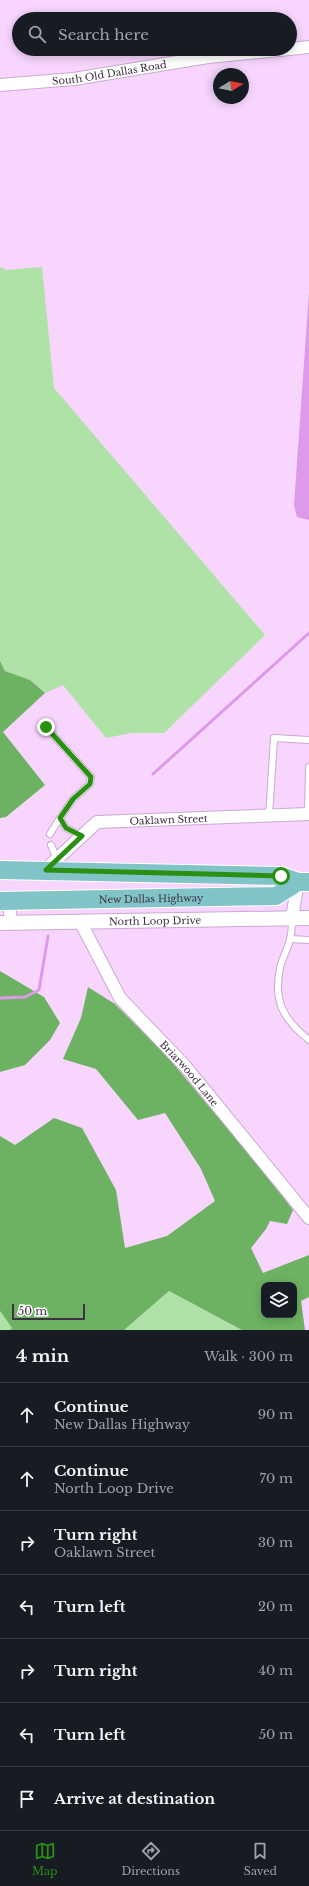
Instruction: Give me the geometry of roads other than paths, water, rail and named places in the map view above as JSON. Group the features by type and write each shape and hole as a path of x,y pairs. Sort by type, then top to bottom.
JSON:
{"main road":[{"path":"0,870 52,864 144,872 281,876 303,882"},
{"name":"New Dallas Highway","path":"4,901 276,896 303,882"}],"street":[{"name":"South Old Dallas Road","path":"297,48 309,47"},
{"name":"South Old Dallas Road","path":"0,85 74,79 218,56"},
{"name":"Oaklawn Street","path":"52,864 98,822 308,814"},
{"path":"292,918 303,882"},
{"path":"4,901 5,923"},
{"name":"North Loop Drive","path":"5,923 81,923 309,918"},
{"name":"Briarwood Lane","path":"81,923 120,998 186,1066 309,1218"}],"lane":[{"path":"46,727 91,777 90,784 73,799 50,834"},
{"path":"269,816 274,738 309,740"},
{"path":"308,814 309,767"},
{"path":"60,818 66,828 82,836"},
{"path":"51,845 52,864"},
{"path":"292,918 290,939 280,968 279,990 282,1012 293,1028 309,1040"},
{"path":"290,939 309,940"}],"waterway":[{"path":"153,774 309,633"},
{"path":"0,998 25,997 39,990 48,936"}]}
